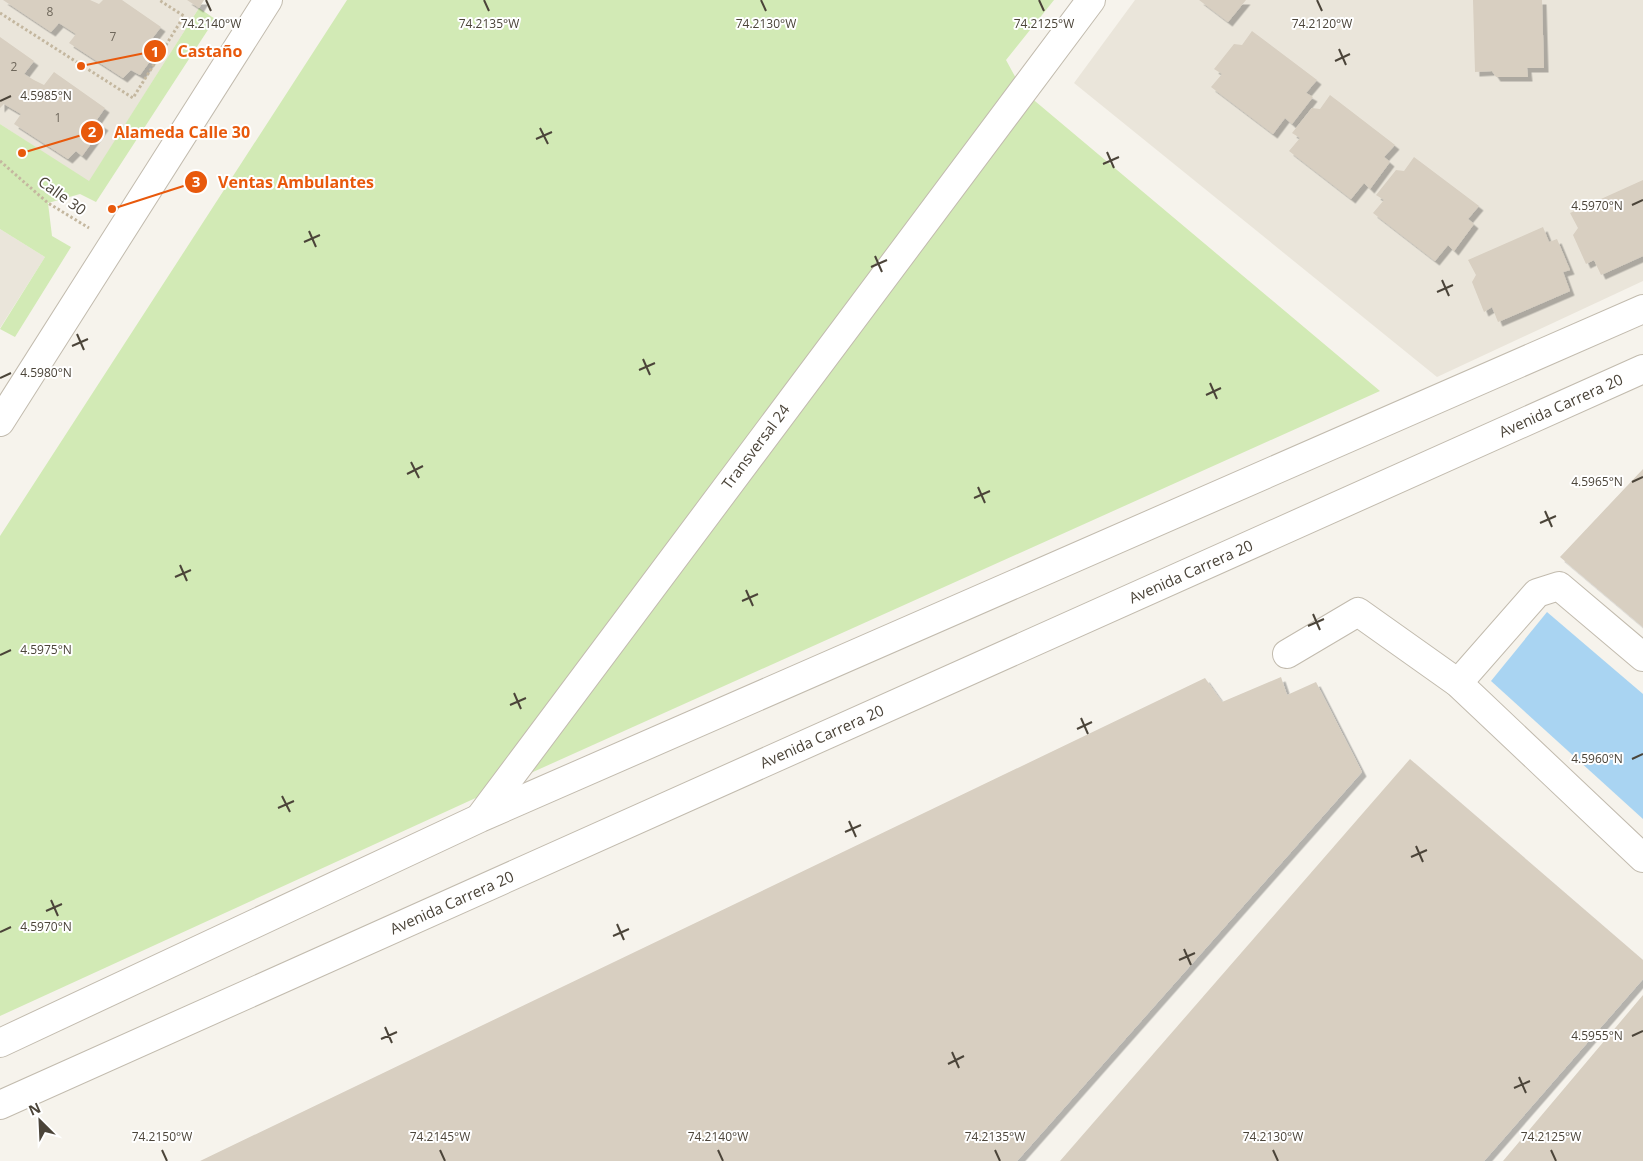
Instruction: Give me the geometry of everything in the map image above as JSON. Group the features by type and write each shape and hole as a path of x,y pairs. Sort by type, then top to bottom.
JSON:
{"street":[{"path":"0,422 268,0"},
{"name":"Transversal 24","path":"480,818 1091,0"},
{"path":"0,1043 480,818 1643,309"},
{"name":"Avenida Carrera 20","path":"0,1105 1643,369"},
{"path":"1458,683 1537,593 1558,586 1643,657"},
{"path":"1287,654 1358,612 1458,683 1643,858"}],"path":[{"path":"0,13 133,98 184,16 158,0"},
{"name":"Calle 30","path":"0,161 48,202 88,228 115,241"}],"shaded area":[{"path":"0,0 204,0 89,182 0,124"},
{"path":"1135,0 1643,0 1643,281 1437,377 1074,83"},
{"path":"0,229 45,257 0,328"}],"green space":[{"path":"347,0 1054,0 1006,60 1023,91 1380,391 504,785 0,1016 0,536"},
{"path":"199,8 215,19 96,202 80,194 48,203 52,236 71,247 15,337 0,329 45,257 0,229 0,124 89,181"}],"water":[{"path":"1547,612 1643,694 1643,819 1491,681"}],"building":[{"path":"3,0 90,0 99,4 103,0 122,0 161,27 151,40 161,46 140,75 131,70 123,78 69,43 76,34 59,23 51,32"},
{"path":"187,0 204,0 199,8"},
{"path":"1199,0 1246,0 1228,22"},
{"path":"1473,0 1542,0 1544,68 1527,68 1528,77 1496,77 1492,71 1475,72"},
{"path":"1252,31 1317,80 1306,93 1313,97 1292,124 1285,118 1273,134 1211,87 1222,74 1214,69 1234,44 1242,45"},
{"path":"0,37 34,61 24,74 44,85 54,72 105,108 96,121 104,126 82,156 76,151 68,159 14,124 21,114 4,104 0,108"},
{"path":"1330,95 1395,145 1384,157 1390,162 1370,189 1364,183 1351,199 1289,151 1300,138 1292,133 1312,108 1320,109"},
{"path":"1414,157 1479,206 1468,219 1474,224 1454,251 1448,245 1435,261 1373,213 1384,200 1376,195 1396,170 1404,171"},
{"path":"1643,180 1643,256 1601,275 1594,260 1586,264 1573,235 1578,228 1570,213"},
{"path":"1543,227 1549,242 1557,239 1570,270 1563,272 1570,291 1498,322 1492,307 1484,312 1472,282 1476,275 1468,260"},
{"path":"1643,469 1643,627 1560,557"},
{"path":"1281,677 1287,695 1316,682 1362,772 1017,1161 200,1161 1205,678 1222,702"},
{"path":"1410,759 1643,960 1643,979 1484,1161 1060,1161"},
{"path":"1643,995 1643,1161 1503,1161"}],"place":[{"name":"Castaño","path":"81,66"},
{"name":"Alameda Calle 30","path":"22,153"},
{"name":"Ventas Ambulantes","path":"112,209"}]}
